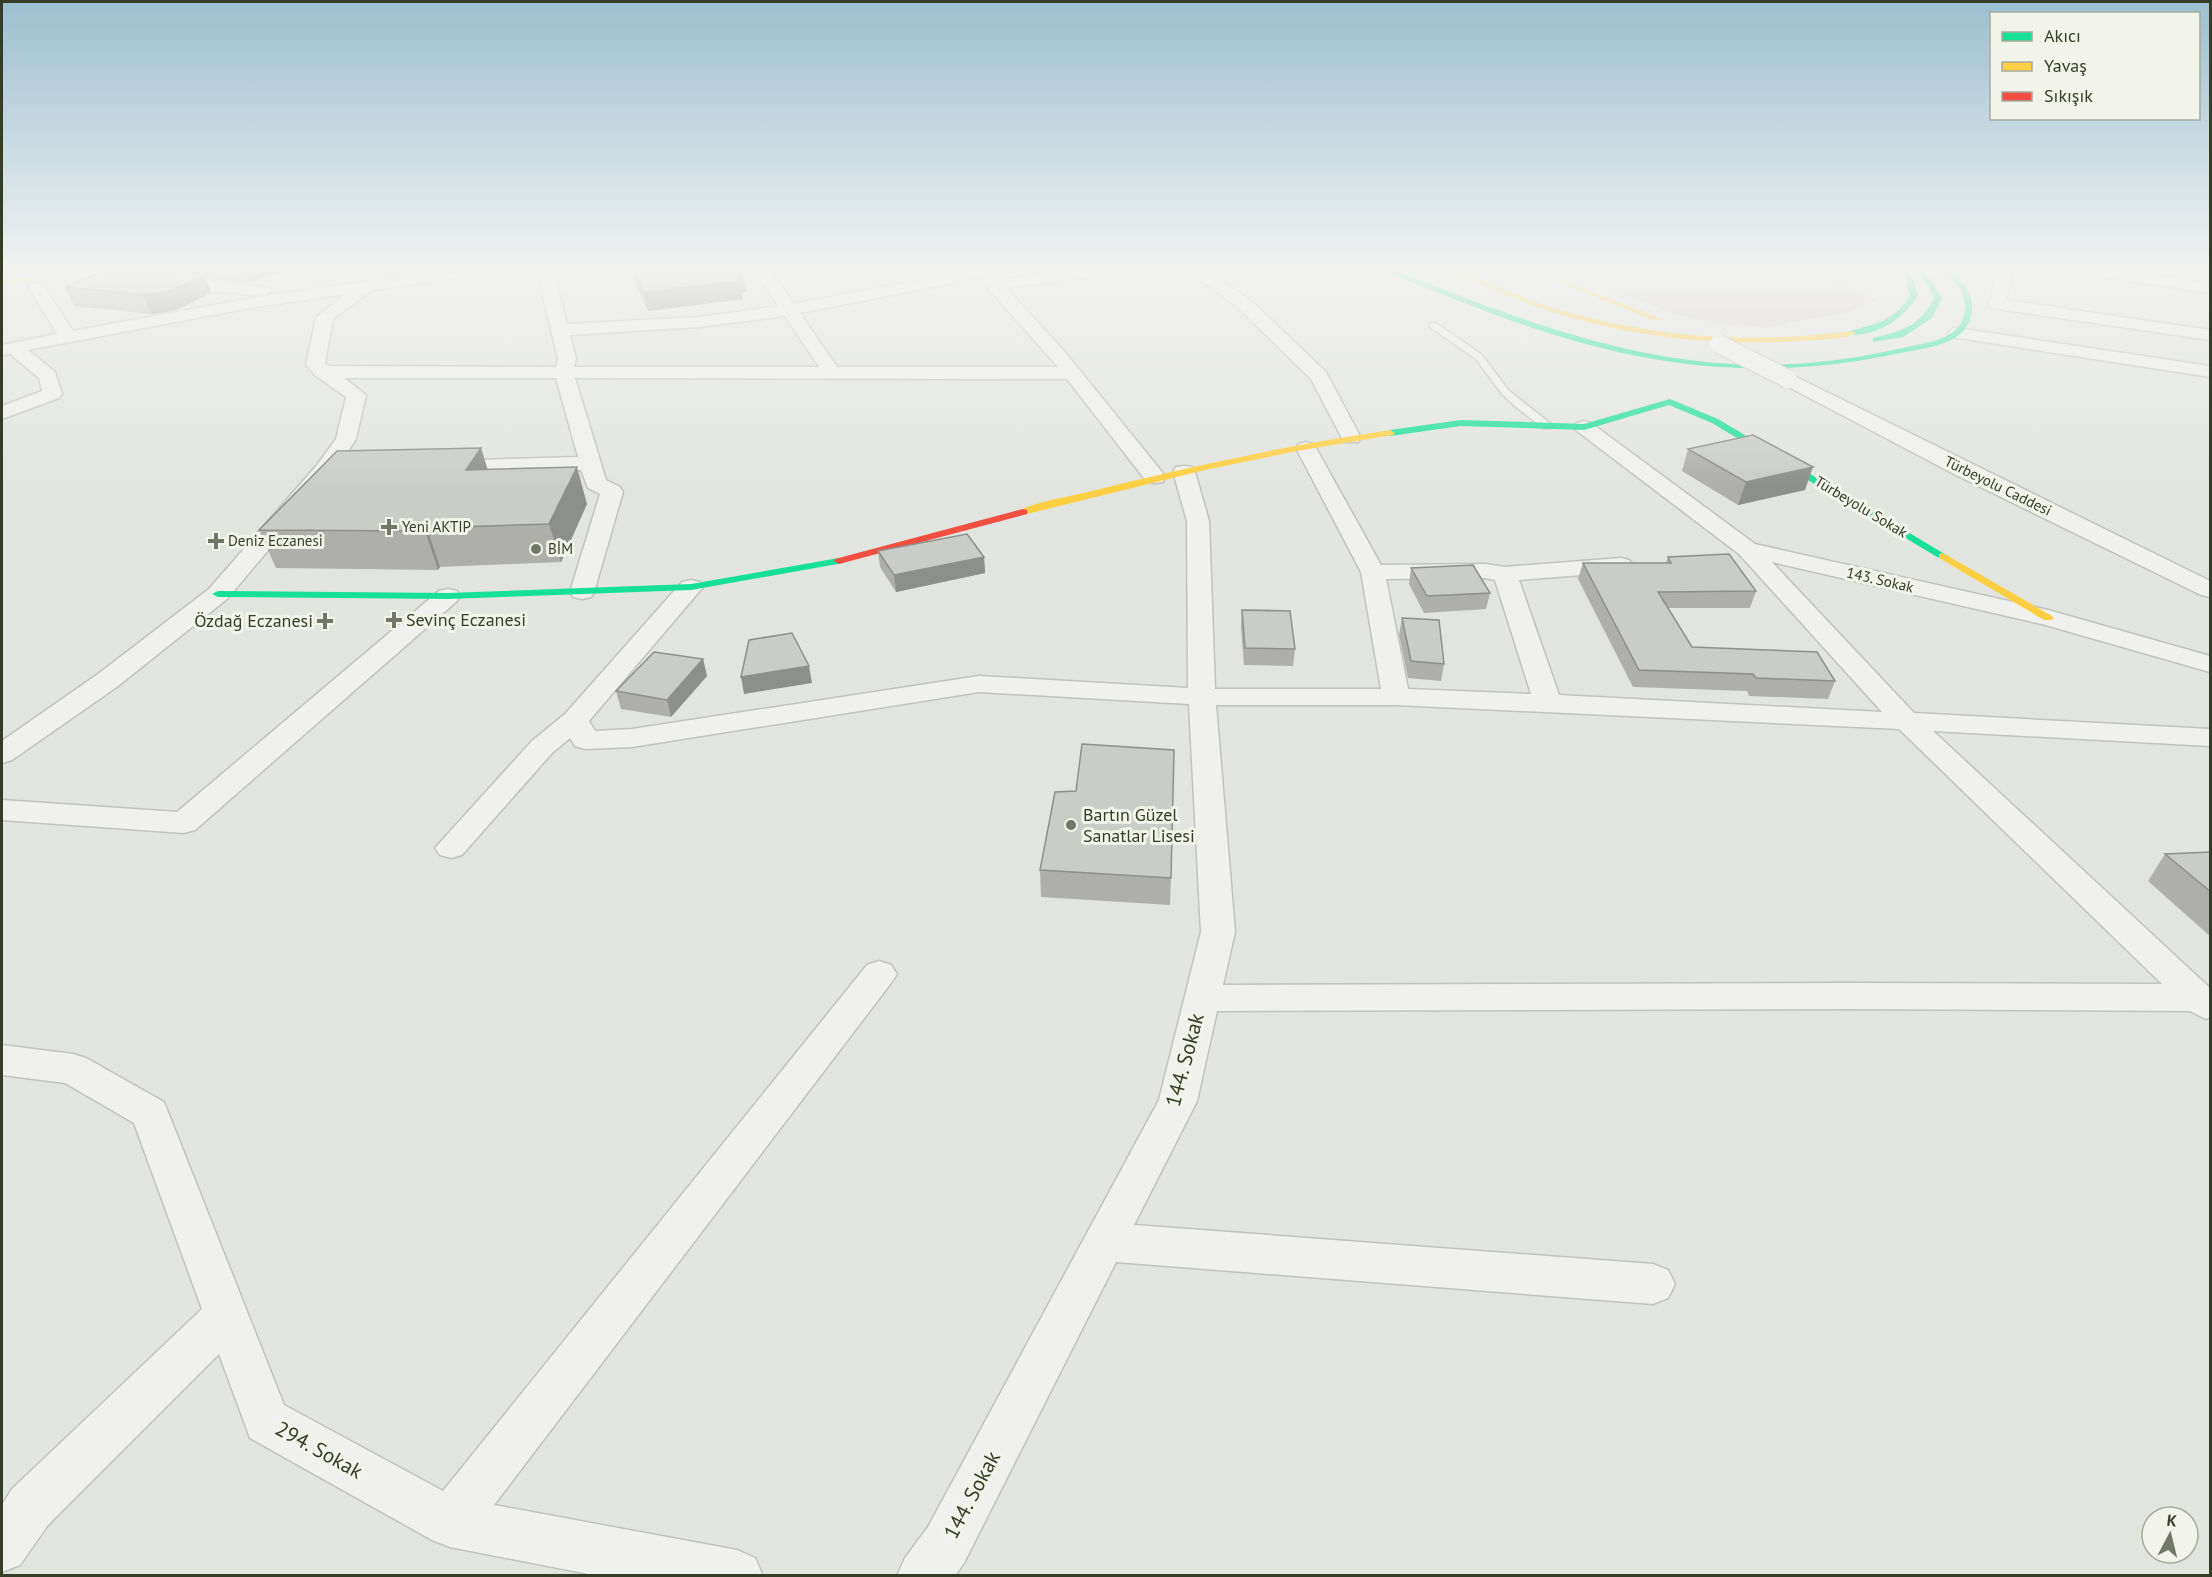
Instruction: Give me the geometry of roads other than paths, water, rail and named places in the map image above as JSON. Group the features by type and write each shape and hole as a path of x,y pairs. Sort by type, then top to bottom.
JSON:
{"main road":[{"path":"1581,341 1617,350 1686,360 1781,366 1862,361 1942,341"},
{"path":"1641,341 1765,353 1835,350 1876,341"},
{"path":"1705,341 1785,341"},
{"name":"Türbeyolu Sokak","path":"1584,427 1670,402 1715,421 2048,618"},
{"path":"218,594 448,596 691,587 837,561 1155,477 1351,438 1461,423 1584,427"}],"street":[{"path":"8,349 50,341"},
{"path":"2,754 108,680 218,594 325,470 346,439 356,395 315,365 320,341"},
{"path":"563,341 567,359 564,372 596,483 612,492 582,592"},
{"path":"810,341 832,373"},
{"path":"1045,341 1155,477"},
{"path":"1282,341 1319,376 1351,438"},
{"path":"2007,341 2211,372"},
{"name":"Türbeyolu Caddesi","path":"1715,342 1964,470 2211,590"},
{"path":"2,413 52,394 48,376 8,349"},
{"path":"323,372 1071,373"},
{"name":"143. Sokak","path":"1584,427 1751,554 2048,618 2211,664"},
{"path":"1306,448 1373,572 1396,697"},
{"path":"429,467 590,463"},
{"path":"325,470 348,469"},
{"name":"144. Sokak","path":"923,1575 946,1545 1178,1101 1218,932 1202,697 1198,521 1184,472"},
{"path":"1719,560 1751,554 1906,721 2205,1003"},
{"path":"1373,572 1485,571 1504,574 1648,564"},
{"path":"1504,574 1548,703"},
{"path":"451,848 542,747 575,720 691,587"},
{"path":"2,810 184,824 448,596"},
{"path":"575,720 585,740 632,738 979,684 1202,697 1396,697 1548,703 2211,737"},
{"path":"450,1522 879,974"},
{"path":"1202,998 1823,996 2205,1003"},
{"name":"294. Sokak","path":"2,1060 73,1069 150,1113 267,1421 450,1522 737,1575"},
{"path":"1104,1242 1653,1284"},
{"path":"2,1547 30,1507 227,1315"}],"lane":[{"path":"1455,341 1479,357 1505,392 1546,426"}],"place":[{"name":"Yeni AKTIP","path":"389,527"},
{"name":"Deniz Eczanesi","path":"216,541"},
{"name":"BİM","path":"536,549"},
{"name":"Sevinç Eczanesi","path":"394,620"},
{"name":"Özdağ Eczanesi","path":"325,621"},
{"name":"Bartın Güzel Sanatlar Lisesi","path":"1071,825"}]}
